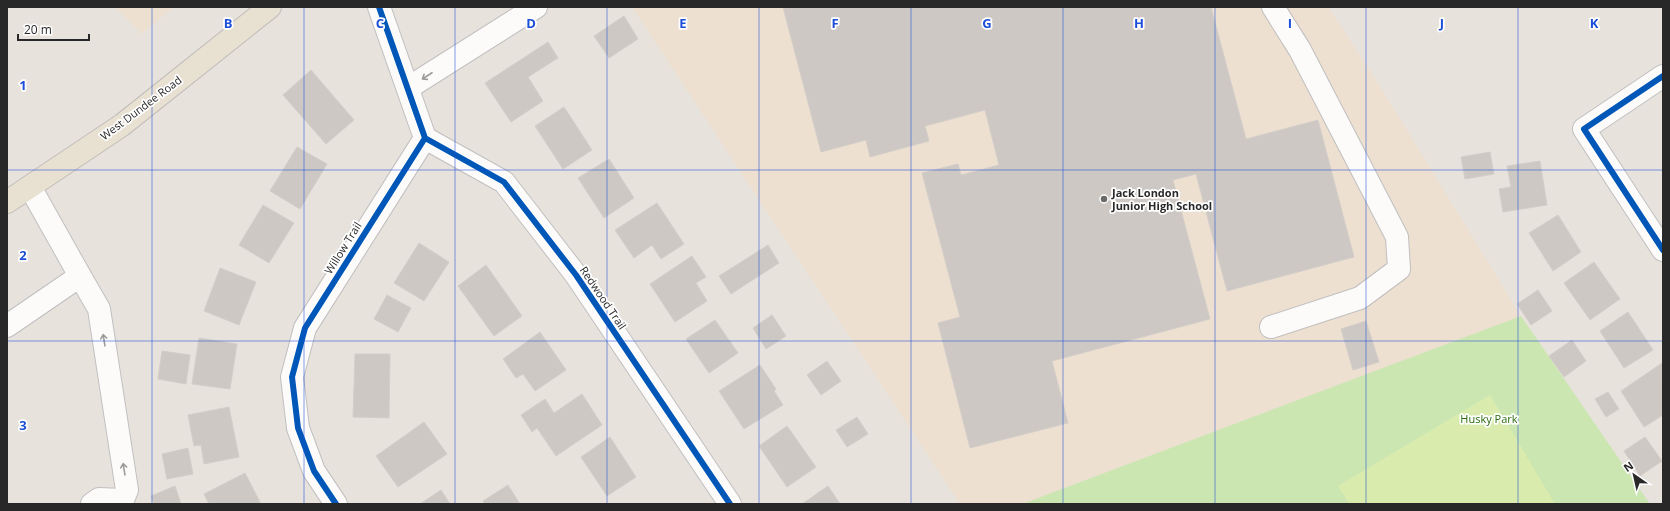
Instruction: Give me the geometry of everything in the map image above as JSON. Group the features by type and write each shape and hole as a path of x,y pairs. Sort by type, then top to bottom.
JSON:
{"main road":[{"name":"West Dundee Road","path":"7,202 122,125 270,7"}],"street":[{"path":"379,7 425,138"},
{"path":"408,88 536,7"},
{"path":"1271,327 1360,298 1399,269 1398,237 1300,50 1272,7"},
{"path":"1663,76 1584,129 1663,250"},
{"name":"Willow Trail","path":"336,504 314,471 298,428 292,377 305,328 425,138"},
{"name":"Redwood Trail","path":"425,138 504,182 576,275 730,504"},
{"path":"30,187 99,309 127,490 120,502 100,499 92,504"},
{"path":"7,326 80,276"}],"shaded area":[{"path":"115,7 173,7 142,34"},
{"name":"Jack London Junior High School","path":"632,7 1328,7 1378,83 1521,316 1022,504 960,504"}],"green space":[{"name":"Husky Park","path":"1521,316 1650,504 1022,504"},
{"path":"1490,395 1555,504 1349,504 1338,486"}],"building":[{"path":"783,7 1211,7 1246,139 1318,120 1354,257 1227,291 1196,174 1173,180 1210,319 1052,361 1068,423 970,448 938,323 960,317 922,173 958,164 961,175 999,165 985,110 925,126 929,141 870,157 866,140 821,152"},
{"path":"624,16 638,39 609,58 594,36"},
{"path":"548,42 558,58 528,77 543,101 511,122 485,83"},
{"path":"311,70 354,120 326,144 283,95"},
{"path":"564,107 592,150 563,169 535,126"},
{"path":"297,147 327,164 300,209 270,191"},
{"path":"1490,152 1494,174 1465,179 1461,157"},
{"path":"609,159 634,198 604,218 578,178"},
{"path":"1540,161 1547,205 1503,212 1499,189 1511,187 1507,166"},
{"path":"657,203 684,244 661,259 652,245 634,258 615,230"},
{"path":"263,205 294,223 269,263 239,245"},
{"path":"1558,215 1581,252 1553,271 1529,233"},
{"path":"419,243 449,262 424,301 394,283"},
{"path":"768,245 779,263 731,294 719,276"},
{"path":"692,256 706,277 696,283 707,301 675,322 650,284"},
{"path":"1594,262 1620,299 1590,320 1564,283"},
{"path":"486,265 522,316 494,336 458,286"},
{"path":"220,268 256,282 239,325 204,311"},
{"path":"1538,290 1552,311 1531,325 1517,304"},
{"path":"387,295 411,308 398,332 374,319"},
{"path":"1628,312 1653,350 1624,368 1600,331"},
{"path":"772,315 786,336 766,349 753,328"},
{"path":"715,320 738,353 709,373 686,339"},
{"path":"1366,321 1379,362 1353,370 1341,329"},
{"path":"540,332 566,370 535,391 523,374 516,378 503,359"},
{"path":"199,338 237,344 230,389 192,384"},
{"path":"1572,340 1586,361 1564,377 1549,356"},
{"path":"162,351 190,355 186,384 158,379"},
{"path":"355,354 390,354 389,418 353,417"},
{"path":"827,361 841,381 821,395 807,375"},
{"path":"1662,363 1663,415 1644,427 1621,391"},
{"path":"760,365 776,389 774,391 783,405 744,429 719,391"},
{"path":"1608,392 1619,409 1606,417 1595,399"},
{"path":"582,394 602,425 556,456 537,428 532,432 521,415 545,399 554,413"},
{"path":"229,407 239,457 204,464 201,445 194,446 188,415"},
{"path":"857,417 868,434 847,447 836,430"},
{"path":"424,422 447,454 398,487 376,456"},
{"path":"787,426 816,467 787,487 759,446"},
{"path":"610,437 636,477 607,496 581,457"},
{"path":"1645,437 1662,461 1640,476 1624,451"},
{"path":"188,448 193,474 167,479 162,454"},
{"path":"245,473 261,504 209,504 204,494"},
{"path":"508,485 520,504 485,504 483,501"},
{"path":"175,486 181,504 154,504 151,496"},
{"path":"828,486 840,504 802,504"},
{"path":"441,490 450,504 420,504"}],"cycle path":[{"path":"336,504 314,471 298,428 292,377 305,328 425,138 379,7"},
{"path":"1663,76 1584,129 1663,250"},
{"path":"425,138 504,182 576,275 730,504"}],"place":[{"name":"Jack London Junior High School","path":"1104,199"}]}
